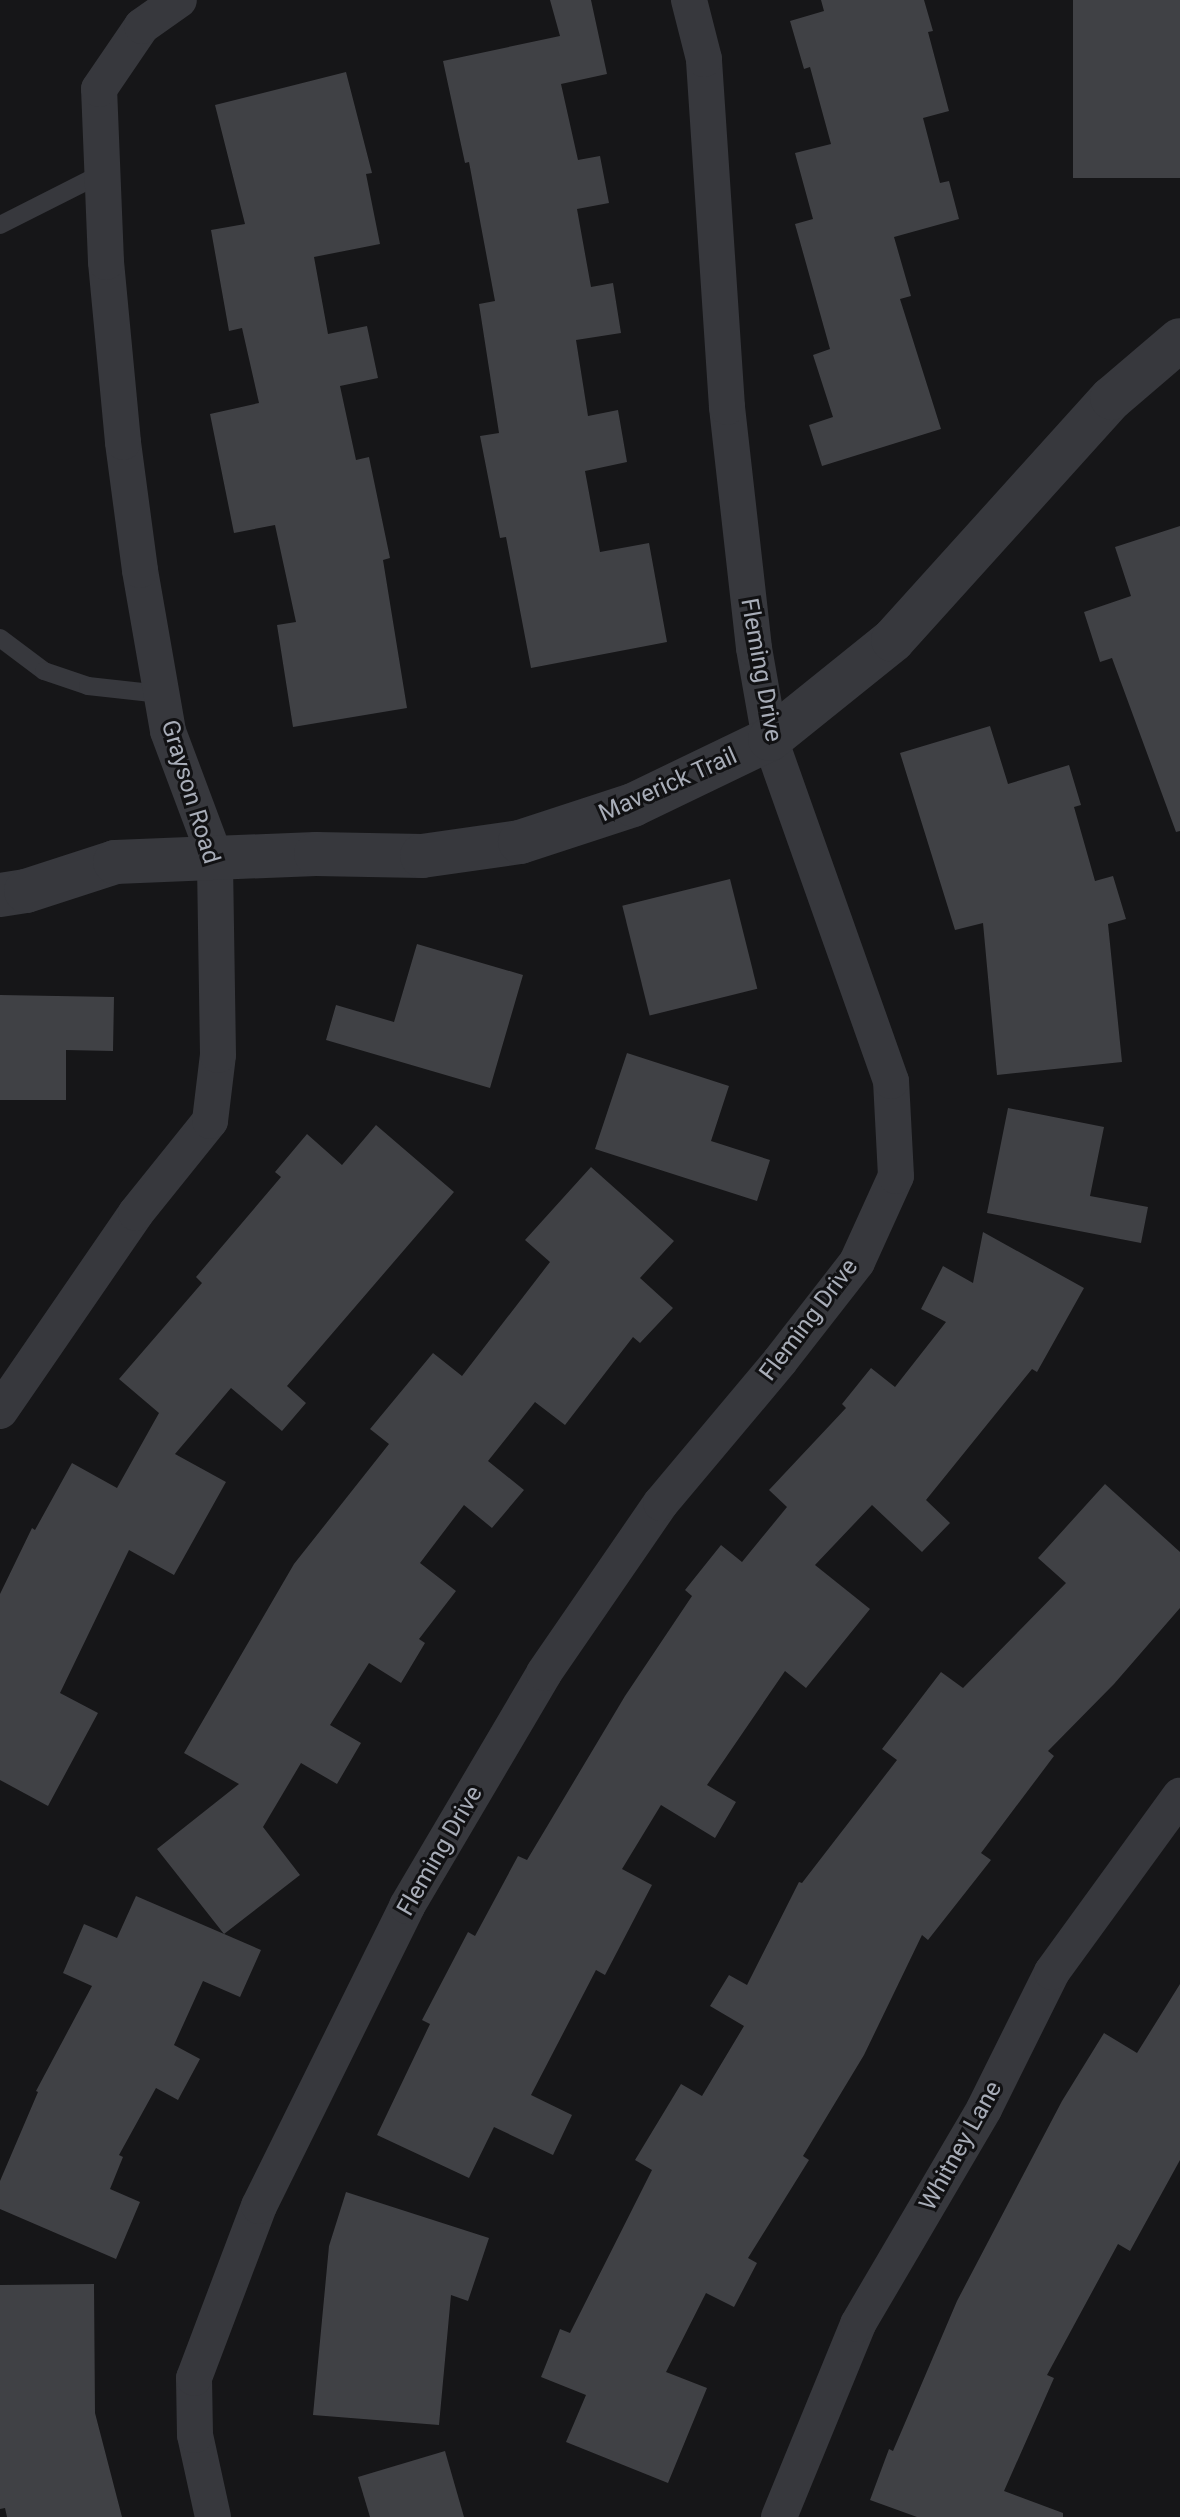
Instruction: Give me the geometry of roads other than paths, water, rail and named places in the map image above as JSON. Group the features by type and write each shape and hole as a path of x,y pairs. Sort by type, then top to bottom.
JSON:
{"street":[{"name":"Grayson Road","path":"0,1411 136,1213 210,1121 218,1055 215,857 168,731 161,694 123,442 106,262 99,89 142,26 179,0"},
{"name":"Fleming Drive","path":"213,2517 195,2435 194,2378 259,2206 407,1906 544,1673 661,1503 780,1361 857,1262 896,1176 891,1081 770,739 754,648 727,407 716,186 704,59 689,0"},
{"name":"Maverick Trail","path":"0,895 26,891 115,862 316,854 422,856 520,842 633,805 770,739 893,640 1112,398 1180,340"},
{"name":"Whitney Lane","path":"779,2517 858,2324 984,2109 1052,1972 1180,1796"}],"lane":[{"path":"0,225 103,173"},
{"path":"0,638 44,671 88,686 161,694"}]}
